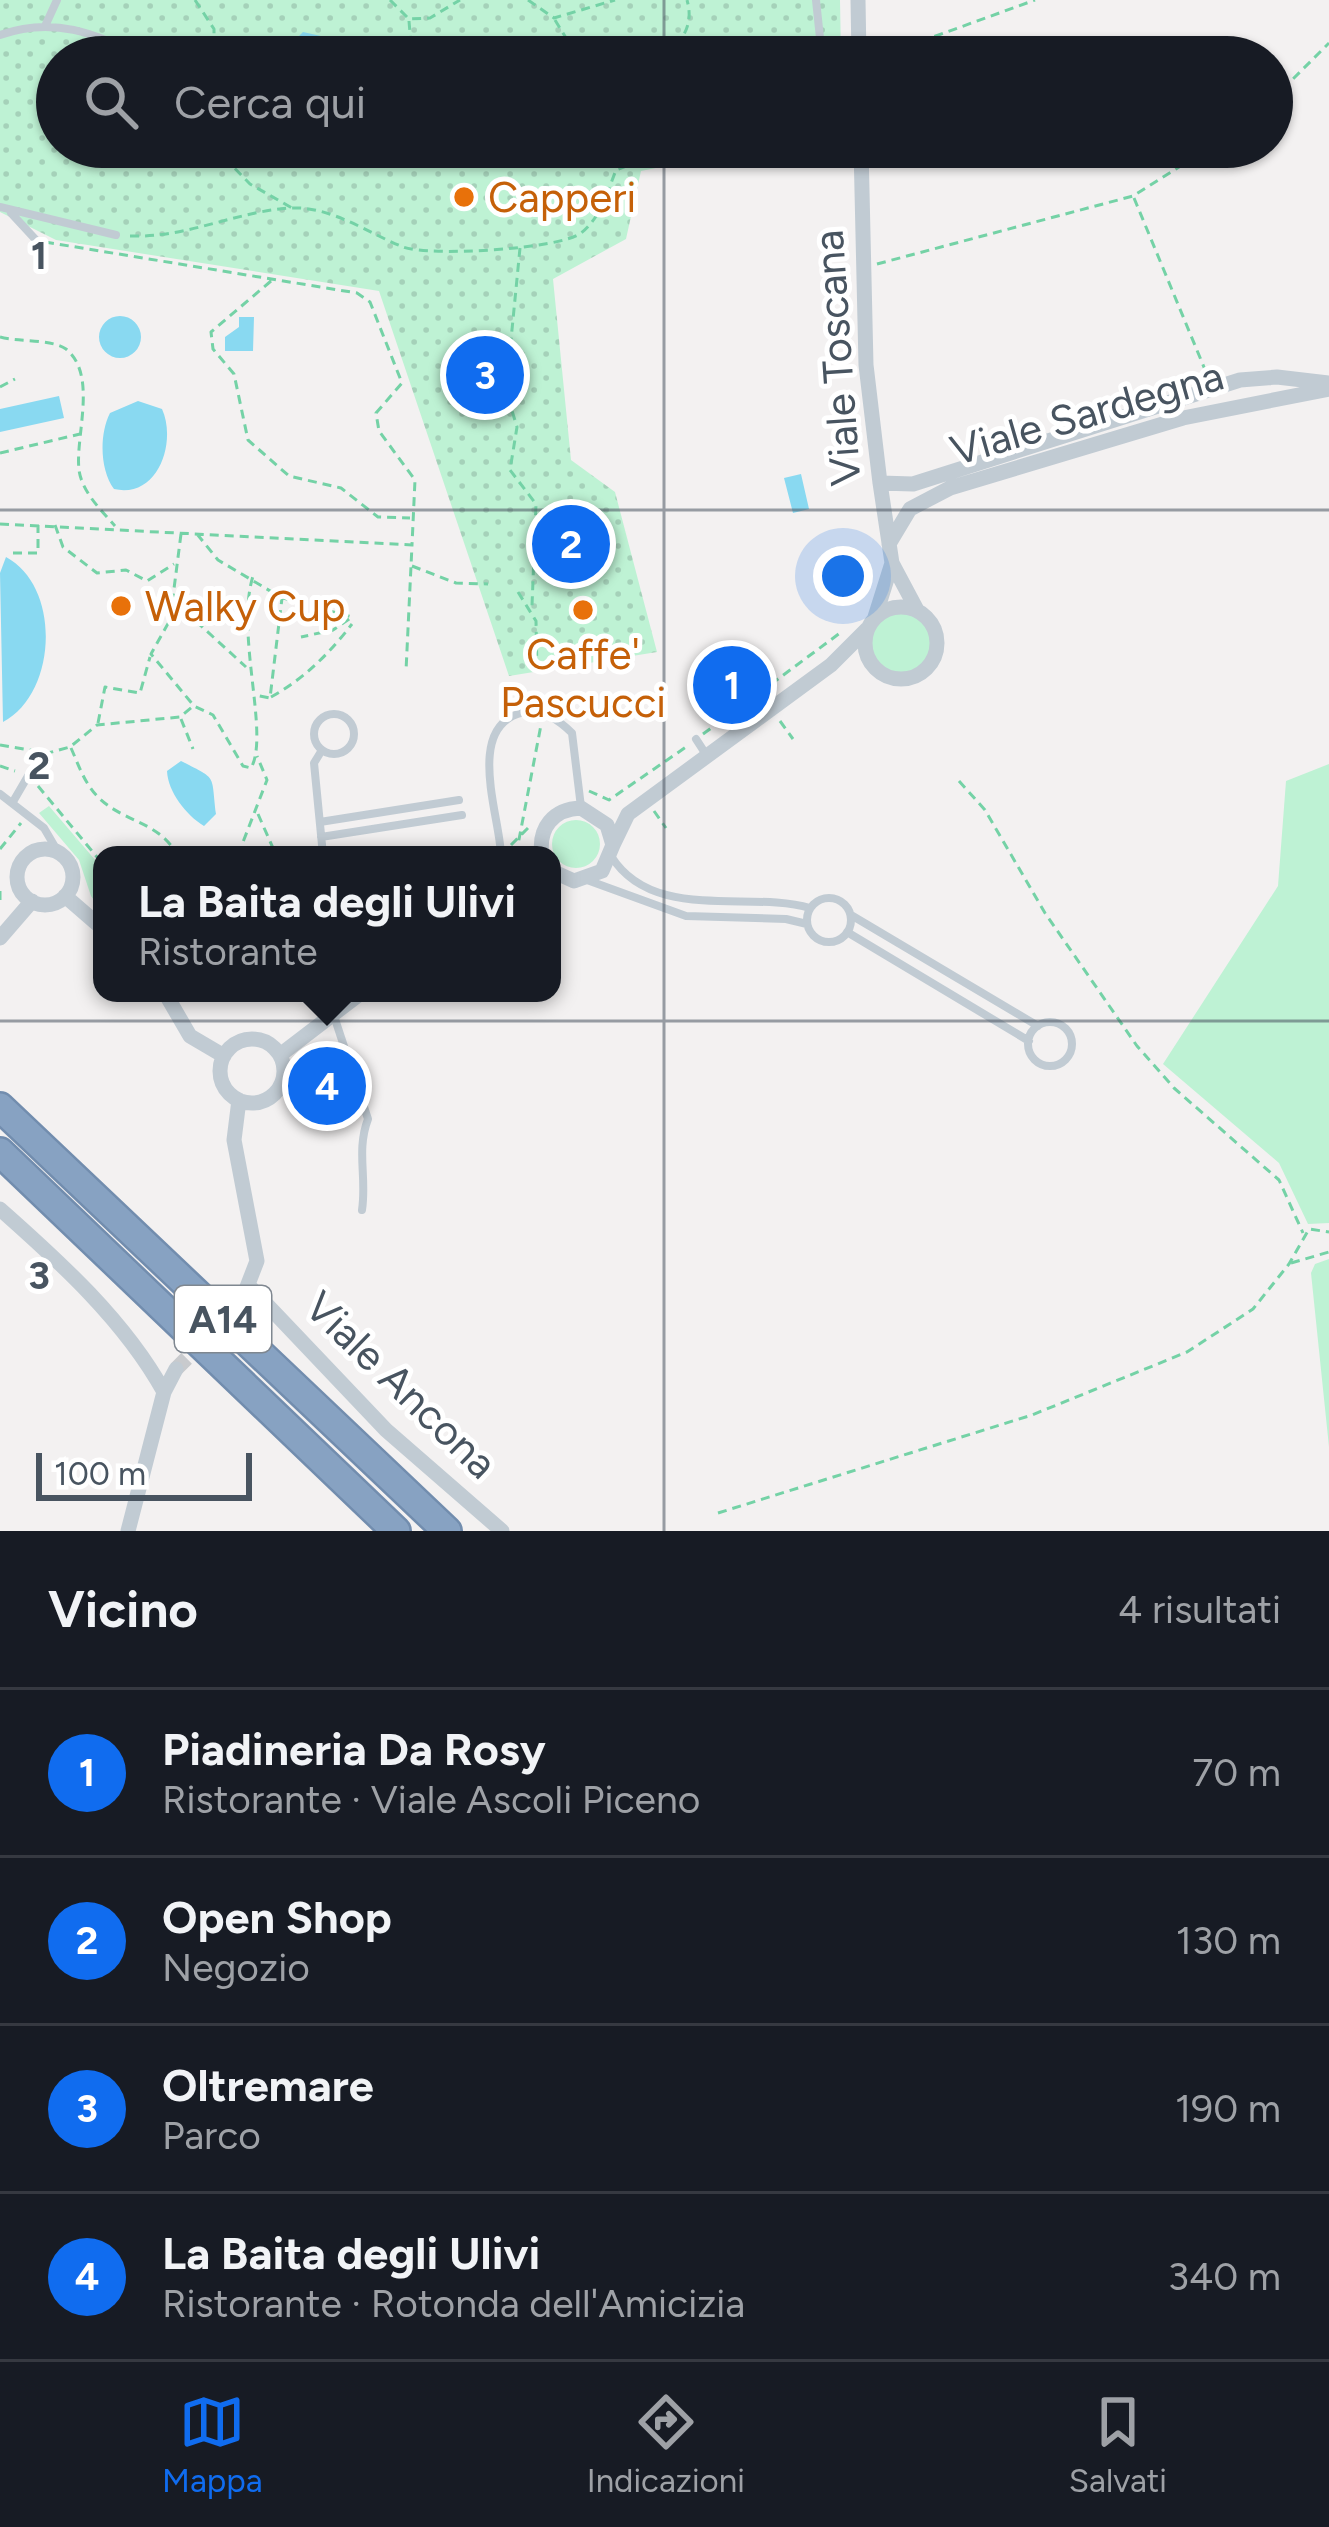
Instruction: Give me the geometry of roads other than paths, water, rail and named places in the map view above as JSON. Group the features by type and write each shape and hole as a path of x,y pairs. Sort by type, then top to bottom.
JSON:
{"highway":[{"name":"A14","path":"0,1107 447,1531"},
{"name":"A14","path":"0,1153 396,1531"}],"street":[{"path":"858,0 859,36"},
{"name":"Viale Toscana","path":"861,168 866,365 880,483 892,563 917,610"},
{"name":"Viale Sardegna","path":"880,483 913,484 1213,389 1277,376 1329,386"},
{"name":"Viale Sardegna","path":"889,544 910,509 950,488 1183,418 1329,386"},
{"name":"Viale Toscana","path":"871,623 892,563"},
{"path":"561,881 580,880 602,871 628,814 832,665 871,623 895,607 917,610 932,622 938,641 928,668 896,679 874,667 832,665"},
{"path":"871,623 865,649 874,667"},
{"path":"539,822 580,800 628,814"},
{"path":"580,800 600,817 612,850"},
{"path":"533,846 539,822"},
{"path":"539,822 541,846"},
{"path":"40,849 58,852 73,872 65,896 50,904 32,902 17,881 20,864 40,849"},
{"path":"0,854 20,864"},
{"path":"561,874 580,880"},
{"path":"65,896 93,920"},
{"path":"0,938 32,902"},
{"path":"170,1002 190,1036 224,1056"},
{"path":"280,1055 351,1002"},
{"path":"247,1040 266,1043 280,1055 284,1075 276,1093 259,1102 239,1100 224,1086 224,1056 247,1040"},
{"path":"239,1100 234,1140 257,1261 240,1306"},
{"path":"0,1209 57,1261 130,1341 164,1392"},
{"name":"Viale Ancona","path":"250,1288 386,1430 502,1531"},
{"path":"128,1531 164,1392 176,1369"}],"lane":[{"path":"46,24 56,0"},
{"path":"816,0 820,36"},
{"path":"0,35 46,24 97,36"},
{"path":"0,207 36,240"},
{"path":"10,212 31,211 116,236"},
{"path":"738,709 748,726"},
{"path":"500,846 490,746 508,718 524,711 543,714 572,734 580,800"},
{"path":"333,714 346,718 353,728 350,746 334,754 322,750 314,732 320,719 333,714"},
{"path":"697,740 707,756"},
{"path":"322,750 314,763 322,846"},
{"path":"14,800 28,776"},
{"path":"0,794 14,800 44,828 58,852"},
{"path":"320,822 459,800"},
{"path":"321,837 462,815"},
{"path":"612,850 639,883 690,899 788,901 810,908 831,898 844,903 850,915 1038,1026 1055,1023 1068,1030 1073,1045 1067,1059 1054,1066 1040,1064 1031,1054 1029,1041 1038,1026"},
{"path":"580,880 686,916 786,919 807,924"},
{"path":"810,908 807,924 812,934 827,942 848,932"},
{"path":"848,932 850,915"},
{"path":"848,932 1029,1041"},
{"path":"333,1002 368,1119 358,1146 367,1180 362,1210"}],"water":[{"path":"120,316 135,322 141,337 135,352 120,358 105,352 99,337 105,322"},
{"path":"239,317 254,317 253,351 225,351 225,337 239,327"},
{"path":"59,396 64,418 0,432 0,409"},
{"path":"138,401 162,409 165,451 152,477 142,485 114,489 104,462 106,422 110,413"},
{"path":"801,474 809,509 793,513 784,478"},
{"path":"6,557 37,592 46,640 34,689 3,722 0,573"},
{"path":"181,761 207,775 212,784 216,814 204,826 171,787 167,771"}],"tunnel":[{"path":"176,1369 229,1316"}],"place":[{"name":"Capperi","path":"464,197"},
{"name":"Oltremare","path":"485,375"},
{"name":"Open Shop","path":"571,544"},
{"name":"Walky Cup","path":"121,606"},
{"name":"Caffe' Pascucci","path":"583,610"},
{"name":"Piadineria Da Rosy","path":"732,685"},
{"name":"La Baita degli Ulivi","path":"327,1086"}]}
